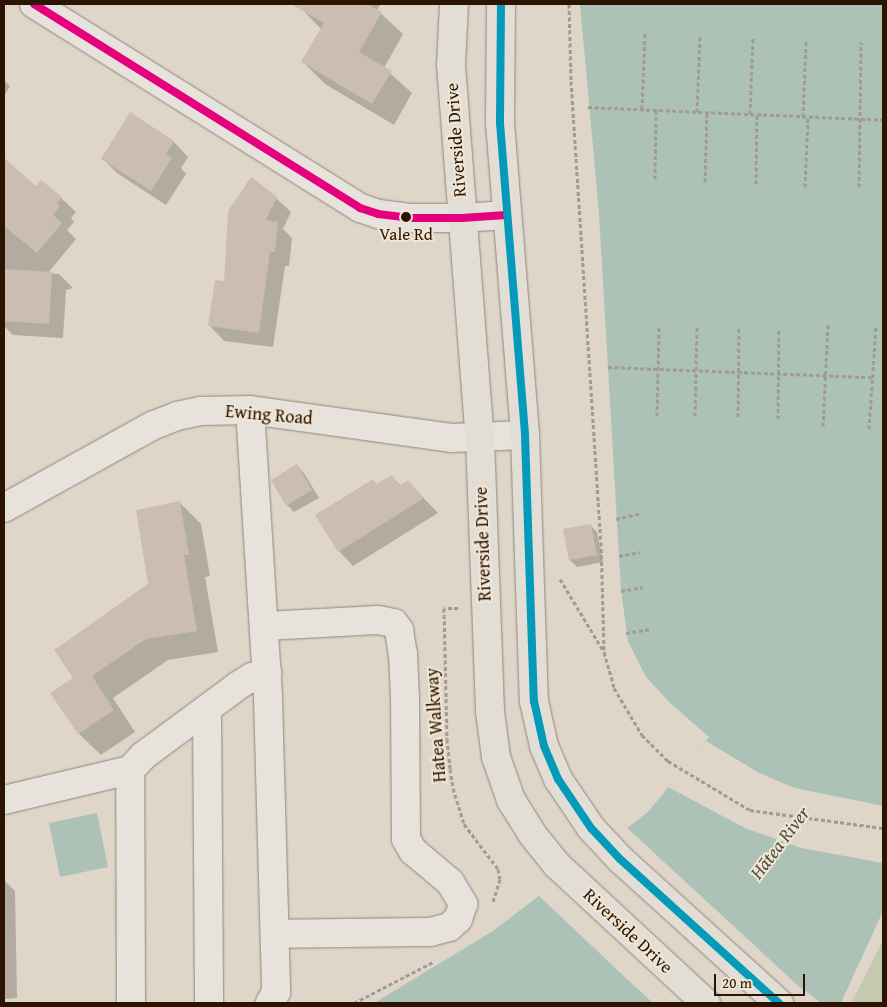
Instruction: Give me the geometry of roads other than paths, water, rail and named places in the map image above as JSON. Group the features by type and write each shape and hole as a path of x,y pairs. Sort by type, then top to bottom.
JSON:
{"main road":[{"name":"Riverside Drive","path":"454,4 451,65 480,438 490,712 496,757 511,800 532,834 558,865 706,1003"},
{"path":"500,4 499,87 506,214 525,435 534,702 544,746 558,778 591,828 620,859 778,1003"}],"street":[{"path":"34,4 360,208 378,214 410,218 462,218 506,214"},
{"name":"Ewing Road","path":"4,508 108,450 177,416 224,409 250,410 451,438 525,435"},
{"path":"250,410 265,626 276,934 276,992 270,1003"},
{"path":"265,626 378,620 394,623 402,636 408,845 450,882 459,894 462,904 458,919 448,927 430,932 276,934"},
{"path":"4,800 130,770 143,756 207,708 252,677 267,673"},
{"path":"207,708 209,1003"},
{"path":"130,770 131,1003"}],"water":[{"name":"Hātea River","path":"580,4 883,4 883,911 841,1003 374,1003 493,931 648,812 709,737 669,702 646,677 628,641 621,591 599,214"},
{"path":"97,813 108,867 60,877 49,823"}],"place":[{"name":"Vale Rd","path":"406,217"}]}
